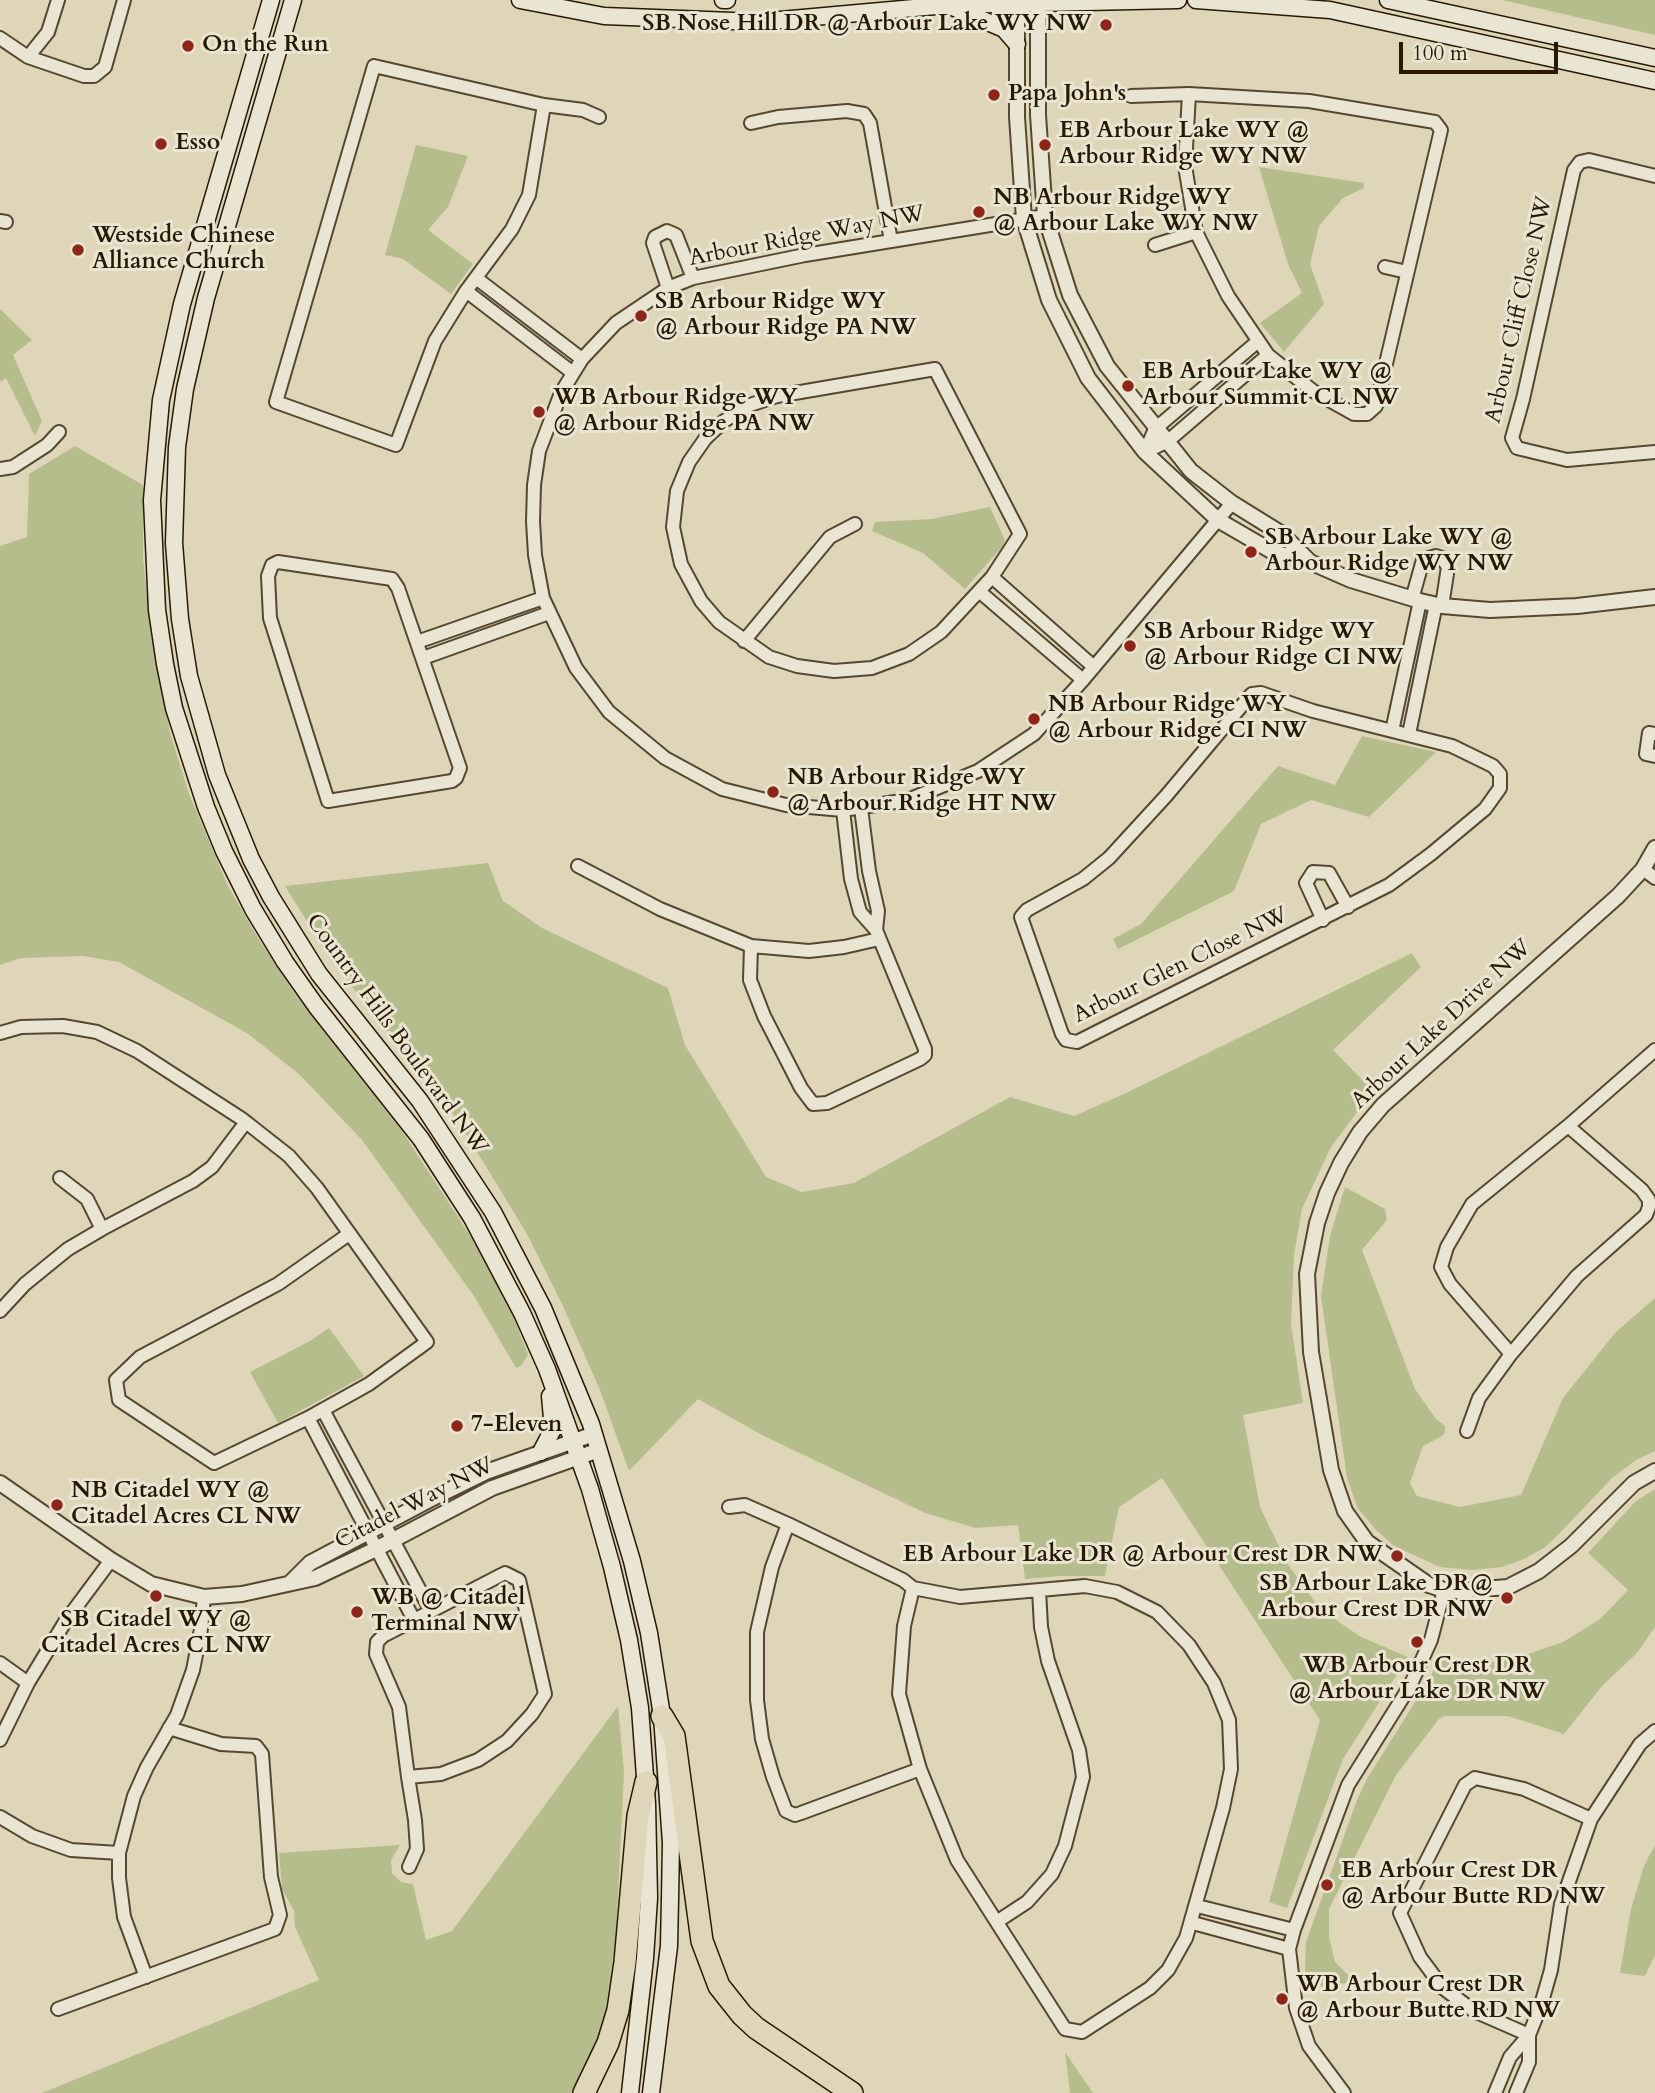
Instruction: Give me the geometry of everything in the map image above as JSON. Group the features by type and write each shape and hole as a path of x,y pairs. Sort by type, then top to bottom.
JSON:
{"highway":[{"path":"662,1716 674,1736 702,1941 719,1986 756,2028 852,2093"},
{"path":"584,2093 608,2043 618,2010 638,1816 646,1782"}],"main road":[{"name":"Country Hills Boulevard NW","path":"271,0 182,304 161,400 152,500 155,584 165,664 178,719 206,807 253,909 308,995 392,1100 448,1180 504,1277 547,1369 574,1441 604,1538 629,1640 640,1708 646,1782 649,1898 641,2004 629,2093"},
{"path":"520,0 604,16 758,22 1017,1 1178,0"},
{"path":"1196,0 1330,9 1655,81"},
{"path":"1388,0 1655,58"},
{"name":"Country Hills Boulevard NW","path":"294,2 206,298 185,389 177,447 174,543 180,619 189,676 217,775 251,859 271,897 319,974 421,1101 493,1212 543,1308 597,1442 632,1561 646,1621 662,1716 671,1843 670,1899 666,1973 651,2093"},
{"path":"947,5 1003,29 1017,44"},
{"path":"541,1452 553,1429 547,1369"}],"street":[{"path":"28,57 48,32 58,0"},
{"path":"0,38 28,57 84,76 94,76 105,67 124,0"},
{"path":"1017,1 1017,117 1024,219 1049,300 1088,378 1145,452 1218,520 1273,552 1310,562 1329,572 1416,600 1490,610 1577,606 1655,597"},
{"path":"1038,1 1038,115 1045,216 1070,295 1107,366 1191,471 1232,503 1282,534 1310,562"},
{"path":"544,105 529,195 512,229 466,291 435,341 396,444 276,402 374,66 544,105 583,110 599,117"},
{"path":"1131,96 1189,94 1309,101 1435,122 1441,130 1376,406 1367,414 1354,414 1312,391 1268,355 1228,296 1196,232 1185,166 1189,94"},
{"path":"751,122 848,111 864,114 870,122 891,241"},
{"path":"1017,117 1038,115"},
{"name":"Arbour Cliff Close NW","path":"1655,176 1589,160 1580,162 1574,170 1512,438 1517,448 1567,460 1655,452"},
{"name":"Arbour Ridge Way NW","path":"1045,216 805,255 693,278 668,288 616,323 582,359 561,393 538,451 534,485 535,555 543,598 576,668 608,712 665,758 722,789 786,805 843,810 908,800 978,771 1034,734 1232,503"},
{"path":"668,288 653,243 655,237 667,231 676,235 693,278"},
{"path":"1155,245 1196,232"},
{"path":"1385,267 1407,272"},
{"path":"476,278 582,359"},
{"path":"466,291 573,373"},
{"path":"1145,452 1156,429 1257,342"},
{"path":"1145,452 1168,441 1268,355"},
{"path":"935,369 1020,534 992,578 941,632 909,654 872,668 834,671 797,666 769,657 744,641 719,622 701,601 681,564 673,527 677,491 689,462 705,439 724,421 750,405 777,396 935,369"},
{"path":"0,470 13,467 47,445 59,432"},
{"path":"744,641 830,537 855,524"},
{"path":"1392,731 1423,561 1436,556 1442,558 1448,567 1409,734"},
{"path":"278,562 285,562 391,579 398,588 423,659 460,768 456,778 452,781 328,801 270,618 269,569 278,562"},
{"path":"992,578 1094,667"},
{"path":"979,592 1083,680"},
{"path":"417,642 543,598"},
{"path":"423,659 549,613"},
{"name":"Arbour Glen Close NW","path":"1261,693 1312,711 1409,734 1452,746 1493,765 1500,774 1500,789 1485,809 1389,885 1077,1042 1066,1040 1021,917 1027,910 1083,879 1109,858 1166,796 1252,694 1261,693"},
{"path":"1655,734 1649,733 1646,754 1655,756"},
{"path":"861,808 869,871 878,911 877,934"},
{"path":"751,946 750,980 764,1017 804,1094 813,1104 827,1103 925,1055 925,1049 877,934 860,912 851,879 843,810"},
{"name":"Arbour Lake Drive NW","path":"1655,848 1649,874 1609,904 1383,1105 1360,1132 1327,1193 1317,1223 1307,1274 1308,1322 1331,1470 1345,1511 1367,1542 1429,1585 1444,1590 1480,1591 1508,1587 1539,1570 1571,1546 1634,1483 1655,1471"},
{"path":"578,866 660,909 751,946 809,951 844,947 877,934"},
{"path":"1323,920 1306,883 1313,872 1329,873 1348,907"},
{"path":"0,1033 21,1027 63,1026 97,1032 137,1052 246,1122 289,1156 317,1188 427,1342 369,1384 308,1418 214,1463 119,1400 116,1380 140,1357 278,1284 349,1234"},
{"path":"1511,1354 1450,1284 1441,1267 1447,1247 1472,1204 1568,1126 1655,1050"},
{"path":"0,1311 25,1284 68,1249 102,1228 193,1181 212,1167 246,1122"},
{"path":"1467,1431 1479,1398 1511,1354 1577,1276 1646,1215 1649,1208 1649,1199 1642,1190 1568,1126"},
{"path":"60,1178 87,1199 102,1228"},
{"path":"323,1410 431,1611"},
{"path":"308,1418 414,1620"},
{"name":"Citadel Way NW","path":"290,1583 310,1563 383,1522 486,1472 574,1441 597,1442"},
{"name":"Citadel Way NW","path":"0,1483 111,1560 152,1584 204,1597 242,1594 315,1578 492,1488 579,1457 597,1442"},
{"path":"729,1507 745,1505 902,1580 913,1588 960,1597 1085,1586 1117,1592 1157,1612 1189,1645 1214,1683 1229,1720 1231,1769 1197,1906 1186,1938 1168,1970 1150,1988 1082,2032 1065,2029 957,1860 920,1769 899,1694 904,1626 913,1588"},
{"path":"788,1524 763,1600 757,1632 756,1664 762,1739 781,1804 786,1811 795,1815 920,1769"},
{"path":"0,1740 27,1683 65,1622 111,1560"},
{"path":"408,1777 441,1774 478,1760 507,1741 533,1714 545,1694 519,1580 505,1573 383,1636 377,1642 376,1654 399,1707 417,1849 409,1867"},
{"path":"998,1921 1027,1902 1052,1874 1065,1846 1083,1777 1079,1750 1048,1661 1041,1627 1039,1590"},
{"path":"1345,2093 1309,2046 1296,2008 1289,1949 1348,1785 1410,1686 1431,1640 1444,1590"},
{"path":"146,1977 124,1917 118,1878 119,1853 134,1796 177,1714 193,1670 204,1597"},
{"path":"0,1663 27,1683"},
{"path":"58,2009 275,1929 279,1915 271,1877 262,1754 256,1746 221,1744 169,1728"},
{"path":"1495,2093 1510,2057 1529,2035 1541,2005 1551,1970 1560,1904 1591,1819 1640,1744 1655,1731"},
{"path":"1529,2035 1474,2011 1443,1988 1420,1957 1400,1913 1465,1784 1475,1778 1524,1789 1591,1819"},
{"path":"0,1817 32,1836 72,1850 119,1853"},
{"path":"1197,1906 1294,1930"},
{"path":"1192,1923 1289,1949"},
{"path":"1516,2093 1529,2062 1529,2035"}],"green space":[{"path":"1502,0 1655,0 1655,35"},
{"path":"416,145 468,156 448,207 428,230 473,264 451,294 403,259 385,255"},
{"path":"1259,167 1364,183 1364,188 1343,198 1319,226 1310,264 1324,304 1284,352 1260,323 1302,293 1288,264"},
{"path":"0,309 32,340 13,355 42,421 35,436 6,378 0,382"},
{"path":"75,446 143,485 143,557 159,682 171,736 189,794 228,886 292,990 400,1128 475,1243 515,1320 528,1355 521,1366 516,1368 474,1296 362,1140 299,1074 247,1033 119,962 83,956 21,958 0,965 0,546 27,537 29,474"},
{"path":"990,507 1005,540 1002,547 965,589 923,553 872,531 875,522 932,519"},
{"path":"1362,736 1436,752 1369,817 1311,800 1261,824 1234,891 1118,949 1113,939 1141,924 1278,766 1335,785"},
{"path":"488,863 503,901 542,928 668,988 685,1045 766,1177 802,1192 854,1183 1010,1097 1074,1116 1412,953 1421,967 1333,1050 1373,1091 1331,1147 1302,1209 1294,1255 1291,1324 1303,1403 1243,1415 1260,1507 1287,1563 1320,1609 1361,1637 1408,1657 1343,1759 1287,1908 1269,1902 1320,1720 1162,1478 1119,1507 1105,1576 1025,1579 1018,1525 976,1528 925,1513 762,1435 698,1399 629,1471 600,1390 527,1234 457,1119 331,960 285,886"},
{"path":"1345,1187 1385,1209 1387,1220 1362,1250 1415,1389 1436,1419 1445,1426 1442,1436 1423,1446 1410,1483 1417,1496 1460,1507 1521,1495 1563,1398 1615,1333 1655,1298 1655,1451 1636,1460 1612,1478 1544,1548 1524,1559 1502,1567 1473,1570 1440,1567 1394,1546 1358,1509 1347,1478 1321,1296 1330,1236"},
{"path":"329,1328 364,1376 278,1423 250,1372 310,1341"},
{"path":"1655,1489 1655,1627 1637,1653 1603,1685 1564,1734 1508,1716 1444,1716 1439,1719 1396,1775 1329,1909 1329,1937 1335,1962 1355,1982 1306,1988 1306,1942 1357,1800 1438,1660 1492,1662 1519,1657 1563,1642 1600,1619 1628,1590 1588,1553 1635,1502"},
{"path":"618,1706 624,1772 616,1937 606,2009 611,2013 579,2093 42,2093 319,1980 295,1927 294,1911 282,1889 279,1853 400,1845 391,1860 392,1873 401,1882 413,1884 426,1940 452,1931"},
{"path":"1655,1845 1655,1955 1645,1976 1620,1973 1631,1909 1644,1866"},
{"path":"1065,2052 1093,2093 1070,2093"}],"place":[{"name":"SB Nose Hill DR @ Arbour Lake WY NW","path":"1106,25"},
{"name":"On the Run","path":"188,46"},
{"name":"Papa John's","path":"994,95"},
{"name":"Esso","path":"161,144"},
{"name":"EB Arbour Lake WY @ Arbour Ridge WY NW","path":"1045,145"},
{"name":"NB Arbour Ridge WY @ Arbour Lake WY NW","path":"979,212"},
{"name":"Westside Chinese Alliance Church","path":"78,250"},
{"name":"SB Arbour Ridge WY @ Arbour Ridge PA NW","path":"641,316"},
{"name":"EB Arbour Lake WY @ Arbour Summit CL NW","path":"1128,386"},
{"name":"WB Arbour Ridge WY @ Arbour Ridge PA NW","path":"539,412"},
{"name":"SB Arbour Lake WY @ Arbour Ridge WY NW","path":"1251,552"},
{"name":"SB Arbour Ridge WY @ Arbour Ridge CI NW","path":"1130,646"},
{"name":"NB Arbour Ridge WY @ Arbour Ridge CI NW","path":"1034,719"},
{"name":"NB Arbour Ridge WY @ Arbour Ridge HT NW","path":"773,792"},
{"name":"7-Eleven","path":"457,1426"},
{"name":"NB Citadel WY @ Citadel Acres CL NW","path":"57,1505"},
{"name":"EB Arbour Lake DR @ Arbour Crest DR NW","path":"1397,1556"},
{"name":"SB Citadel WY @ Citadel Acres CL NW","path":"156,1596"},
{"name":"SB Arbour Lake DR@ Arbour Crest DR NW","path":"1507,1598"},
{"name":"WB @ Citadel Terminal NW","path":"357,1612"},
{"name":"WB Arbour Crest DR @ Arbour Lake DR NW","path":"1417,1642"},
{"name":"EB Arbour Crest DR @ Arbour Butte RD NW","path":"1327,1885"},
{"name":"WB Arbour Crest DR @ Arbour Butte RD NW","path":"1282,1999"}]}
